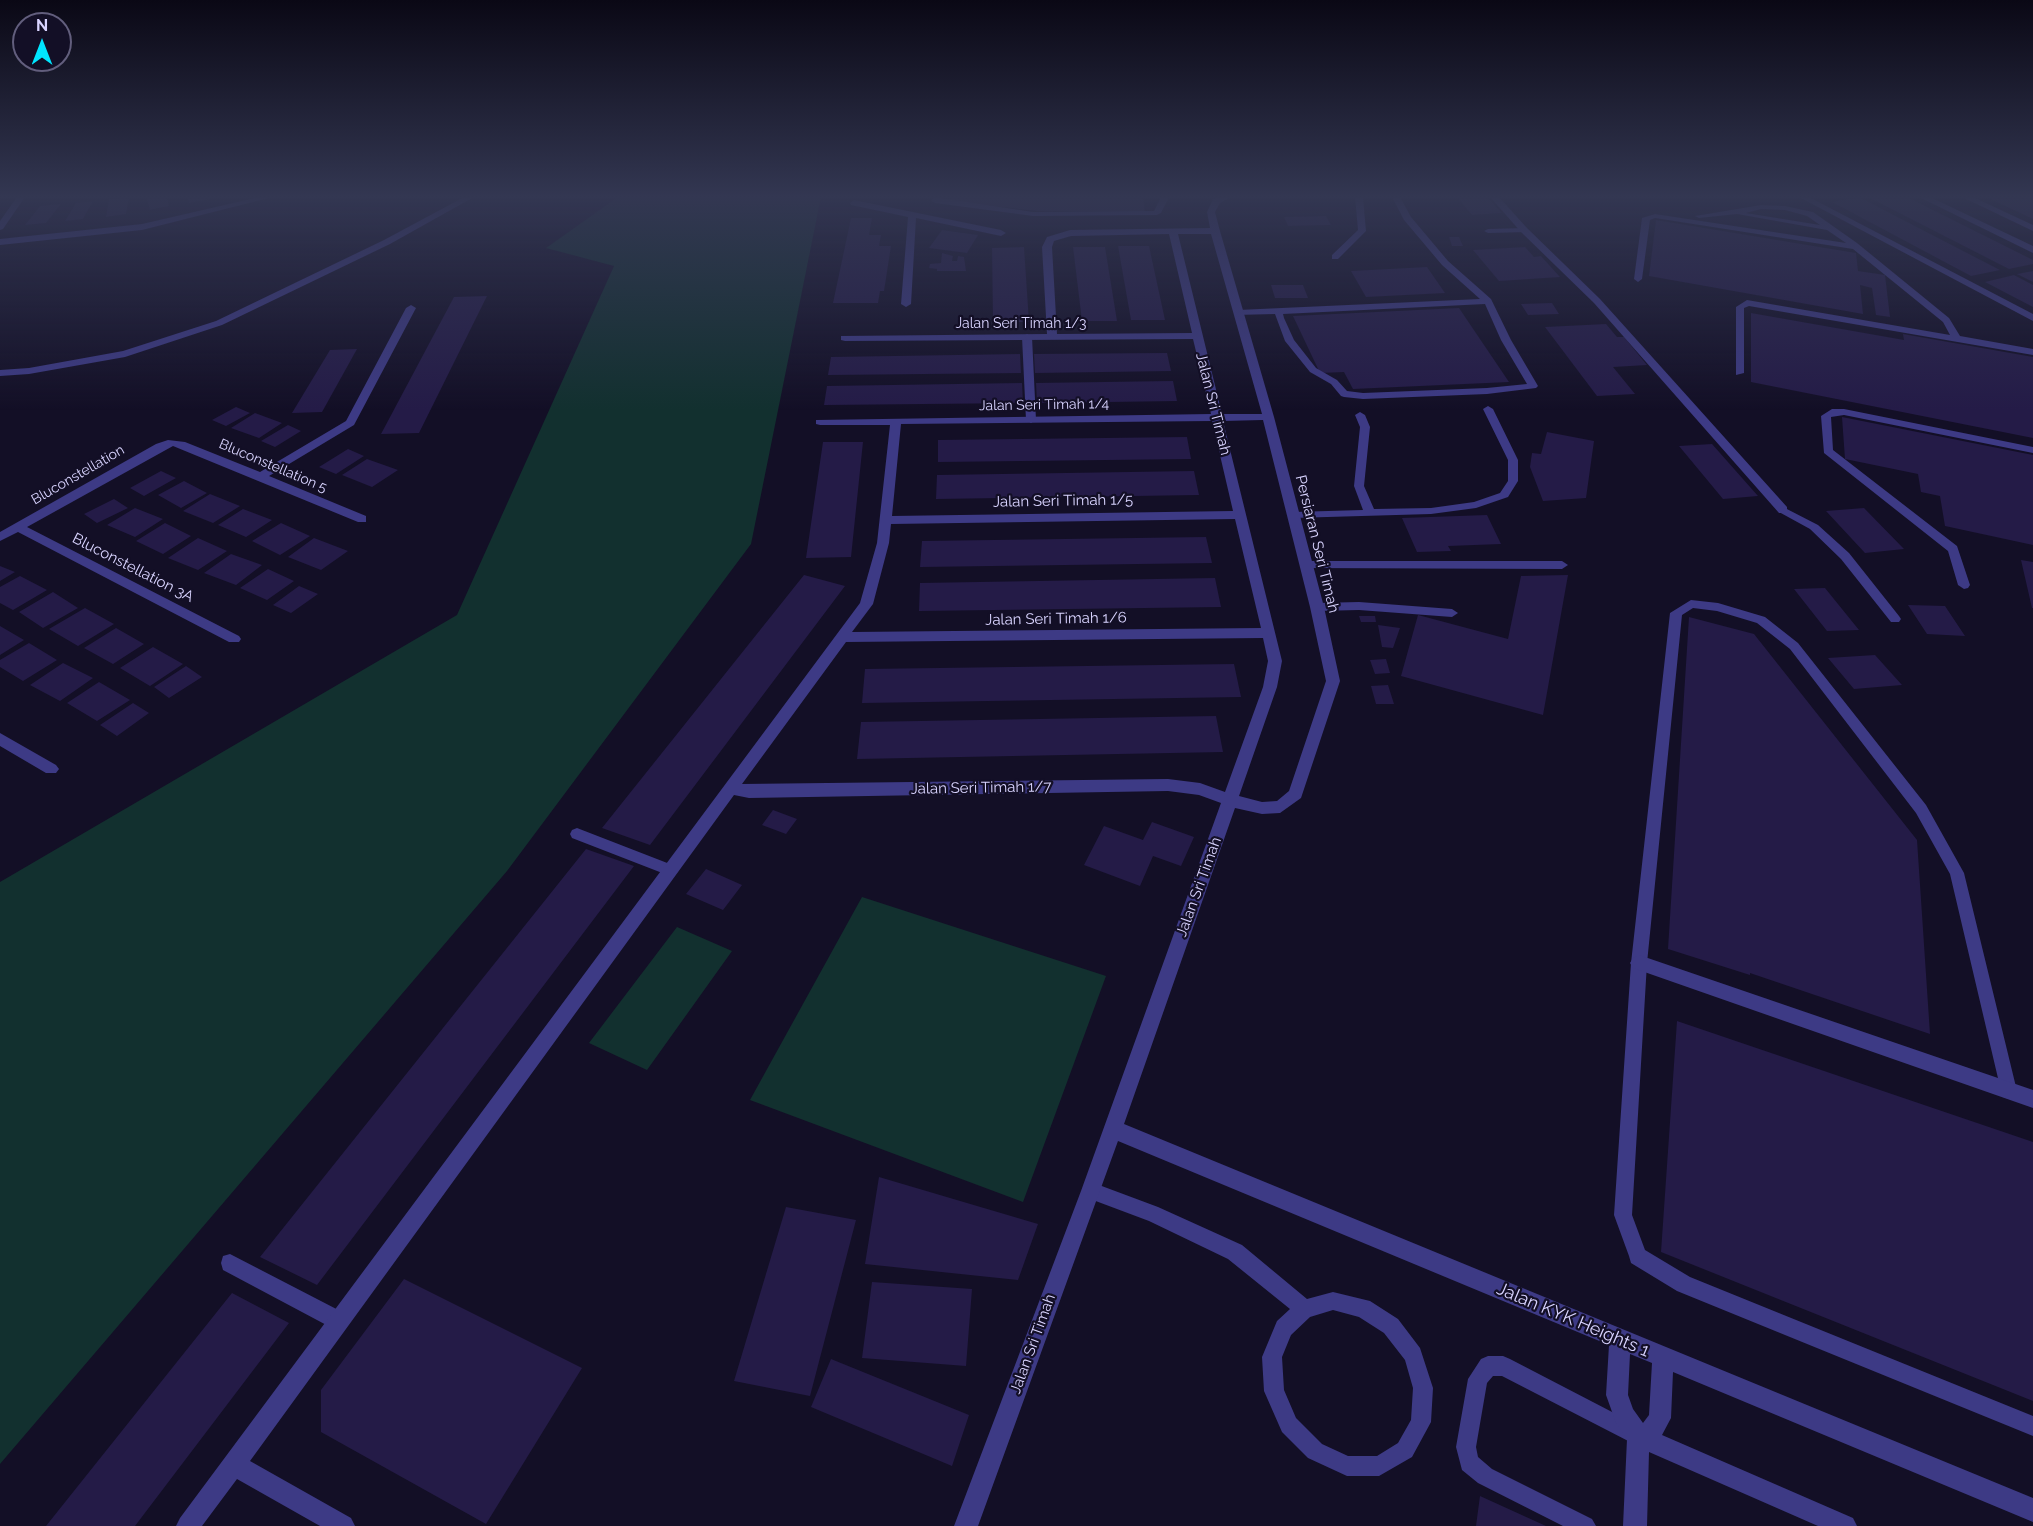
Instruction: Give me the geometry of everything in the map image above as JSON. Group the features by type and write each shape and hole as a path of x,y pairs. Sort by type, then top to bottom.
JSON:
{"street":[{"path":"906,304 908,268"},
{"path":"1048,268 1052,337"},
{"name":"Jalan Sri Timah","path":"966,1526 1091,1191 1270,687 1275,661 1181,268"},
{"name":"Persiaran Seri Timah","path":"1225,268 1268,417 1317,607 1333,681 1296,794 1280,807 1262,808 1229,800"},
{"path":"1563,268 1597,301 1783,510"},
{"path":"1938,268 2033,318"},
{"path":"260,477 350,423 411,309"},
{"name":"Jalan Seri Timah 1/3","path":"845,338 1196,336"},
{"name":"Jalan Seri Timah 1/4","path":"820,422 1268,417"},
{"path":"188,1526 730,788 844,637 866,604 883,543 896,422"},
{"name":"Bluconstellation 5","path":"172,442 362,519"},
{"name":"Bluconstellation","path":"0,537 160,446 172,442"},
{"name":"Jalan Seri Timah 1/5","path":"886,520 1241,515"},
{"name":"Bluconstellation 3A","path":"17,527 234,639"},
{"name":"Jalan Seri Timah 1/6","path":"844,637 1269,633"},
{"path":"0,739 51,769"},
{"name":"Jalan Seri Timah 1/7","path":"730,788 749,792 1168,784 1200,789 1229,800"},
{"path":"1639,963 2033,1099"},
{"name":"Jalan KYK Heights 1","path":"1113,1129 2033,1510"},
{"path":"1620,1338 1617,1395 1624,1415 1638,1436 1845,1526"},
{"path":"1638,1436 1652,1431 1660,1418 1663,1358"},
{"path":"1635,1526 1638,1436"},
{"path":"234,1465 343,1526"}],"lane":[{"path":"0,373 29,371 125,354 219,323 333,268"},
{"path":"1279,311 1279,318 1290,341 1313,370 1334,382 1344,394 1385,395 1487,391 1533,386 1506,340 1488,301 1451,268"},
{"path":"1638,279 1639,268"},
{"path":"1882,268 1946,320 1956,338"},
{"path":"1238,313 1488,301"},
{"path":"1739,373 1740,307 1747,303 2033,352"},
{"path":"1027,337 1031,420"},
{"path":"1293,515 1370,514 1442,509 1476,505 1504,495 1513,481 1513,460 1488,409"},
{"path":"1964,585 1953,549 1828,451 1826,416 1832,412 1844,412 2033,450"},
{"path":"1360,415 1365,427 1359,486 1370,514"},
{"path":"1783,510 1814,527 1845,556 1894,619"},
{"path":"1306,565 1562,566"},
{"path":"2009,1091 1957,873 1921,809 1794,646 1761,620 1718,607 1691,604 1676,613 1639,963 1623,1215 1638,1256 1684,1284 2033,1426"},
{"path":"1317,607 1359,606 1452,613"},
{"path":"577,834 670,870"},
{"path":"1091,1191 1152,1213 1235,1252 1305,1309"},
{"path":"230,1263 339,1321"},
{"path":"1333,1301 1363,1308 1391,1326 1413,1355 1424,1388 1421,1422 1405,1450 1379,1466 1347,1466 1315,1452 1289,1425 1274,1391 1272,1357 1284,1328 1305,1309 1333,1301"},
{"path":"1585,1526 1485,1476 1469,1463 1466,1447 1478,1379 1488,1366 1503,1366 1638,1436"}],"green space":[{"path":"613,268 807,268 751,544 507,871 0,1464 0,882 457,615"},
{"path":"862,897 1106,976 1023,1202 750,1100"},
{"path":"677,927 732,951 647,1070 589,1043"}],"building":[{"path":"840,268 888,268 884,291 880,291 878,303 833,303"},
{"path":"931,268 966,268 966,271 937,271 937,269"},
{"path":"992,268 1025,268 1029,322 993,322"},
{"path":"1076,268 1108,268 1117,321 1082,321"},
{"path":"1122,268 1154,268 1165,320 1131,320"},
{"path":"1428,268 1445,293 1366,297 1351,271"},
{"path":"1488,268 1552,268 1560,277 1499,281"},
{"path":"1650,268 1858,268 1858,271 1885,275 1890,317 1876,315 1872,288 1860,285 1863,314 1649,276"},
{"path":"1956,268 2000,270 1971,276"},
{"path":"2033,271 2033,282 2017,274"},
{"path":"2014,275 2033,285 2033,307 1985,282"},
{"path":"1271,285 1303,285 1308,298 1275,298"},
{"path":"487,296 419,433 381,434 454,297"},
{"path":"1552,303 1559,314 1528,315 1521,304"},
{"path":"1459,308 1509,382 1353,389 1344,372 1320,373 1293,316"},
{"path":"1751,313 1904,340 1903,334 2033,357 2033,438 1751,382"},
{"path":"1606,324 1617,337 1624,337 1647,365 1613,367 1635,394 1597,396 1545,327"},
{"path":"357,349 322,412 292,413 330,350"},
{"path":"1167,353 1171,371 1035,373 1034,354"},
{"path":"1020,354 1021,373 828,375 831,357"},
{"path":"1173,381 1177,401 1037,403 1036,383"},
{"path":"1022,383 1023,403 824,405 827,386"},
{"path":"236,407 250,413 226,426 212,420"},
{"path":"255,413 282,423 259,438 231,428"},
{"path":"1842,417 2033,455 2033,545 1945,526 1940,496 1921,492 1918,474 1845,459"},
{"path":"288,425 301,431 275,447 261,441"},
{"path":"1547,432 1594,441 1586,498 1543,501 1530,467 1532,453 1541,454"},
{"path":"1187,437 1191,459 938,462 938,440"},
{"path":"823,442 863,442 851,557 806,558"},
{"path":"1712,444 1758,496 1723,499 1679,446"},
{"path":"348,449 364,456 336,474 319,467"},
{"path":"367,459 398,470 372,487 342,475"},
{"path":"161,471 176,478 144,496 130,488"},
{"path":"1194,471 1199,495 936,499 937,475"},
{"path":"184,481 207,493 181,508 158,495"},
{"path":"210,494 240,506 213,523 183,511"},
{"path":"114,499 128,508 97,523 84,514"},
{"path":"135,508 163,519 135,537 107,525"},
{"path":"1864,508 1904,549 1865,553 1826,511"},
{"path":"243,509 272,520 246,537 218,525"},
{"path":"1487,515 1501,544 1448,546 1451,551 1417,552 1402,518"},
{"path":"165,523 191,536 163,554 136,541"},
{"path":"281,523 310,536 280,555 252,541"},
{"path":"1206,537 1212,563 920,567 922,541"},
{"path":"198,538 227,551 198,570 168,558"},
{"path":"314,538 348,551 321,570 288,557"},
{"path":"231,554 262,565 236,585 204,573"},
{"path":"2021,560 2033,562 2033,608 2032,608"},
{"path":"0,566 15,572 0,581"},
{"path":"268,569 294,581 267,600 240,588"},
{"path":"804,575 845,586 650,845 602,828"},
{"path":"1568,575 1543,715 1401,676 1418,615 1508,639 1521,576"},
{"path":"20,576 47,590 13,610 0,603 0,587"},
{"path":"1215,578 1221,607 919,611 920,583"},
{"path":"299,586 318,594 291,613 273,605"},
{"path":"1825,588 1859,630 1827,631 1794,589"},
{"path":"53,592 78,608 43,628 19,612"},
{"path":"1908,605 1945,606 1965,636 1927,634"},
{"path":"85,608 114,624 78,646 49,629"},
{"path":"1359,616 1375,616 1376,622 1361,622"},
{"path":"1689,617 1754,634 1917,840 1930,1034 1750,973 1750,975 1668,949"},
{"path":"1378,625 1400,628 1393,648 1382,647"},
{"path":"0,626 24,640 0,655"},
{"path":"116,628 144,644 113,664 84,648"},
{"path":"29,643 57,660 23,681 0,667 0,660"},
{"path":"153,647 183,664 150,686 120,668"},
{"path":"1875,655 1902,685 1854,689 1828,658"},
{"path":"1386,659 1390,673 1375,674 1370,660"},
{"path":"63,663 93,678 60,701 30,685"},
{"path":"1234,664 1241,697 862,703 865,669"},
{"path":"186,666 202,677 169,698 154,687"},
{"path":"99,682 130,700 97,721 67,703"},
{"path":"1388,685 1394,704 1376,704 1371,686"},
{"path":"133,703 149,713 117,736 100,725"},
{"path":"1216,716 1223,752 857,759 861,722"},
{"path":"773,810 797,819 786,834 762,825"},
{"path":"1152,822 1194,837 1181,866 1153,856 1140,886 1084,865 1104,826 1143,840"},
{"path":"586,849 634,866 317,1285 260,1257"},
{"path":"706,869 742,885 723,910 686,894"},
{"path":"1677,1021 2033,1142 2033,1401 1661,1252"},
{"path":"879,1177 1038,1224 1018,1280 865,1264"},
{"path":"786,1207 856,1220 810,1396 734,1381"},
{"path":"404,1279 582,1368 486,1524 321,1432 321,1390"},
{"path":"872,1282 972,1289 966,1366 862,1358"},
{"path":"232,1293 289,1323 135,1526 46,1526"},
{"path":"831,1359 969,1415 952,1466 811,1407"},
{"path":"1480,1496 1546,1526 1476,1526"}]}
